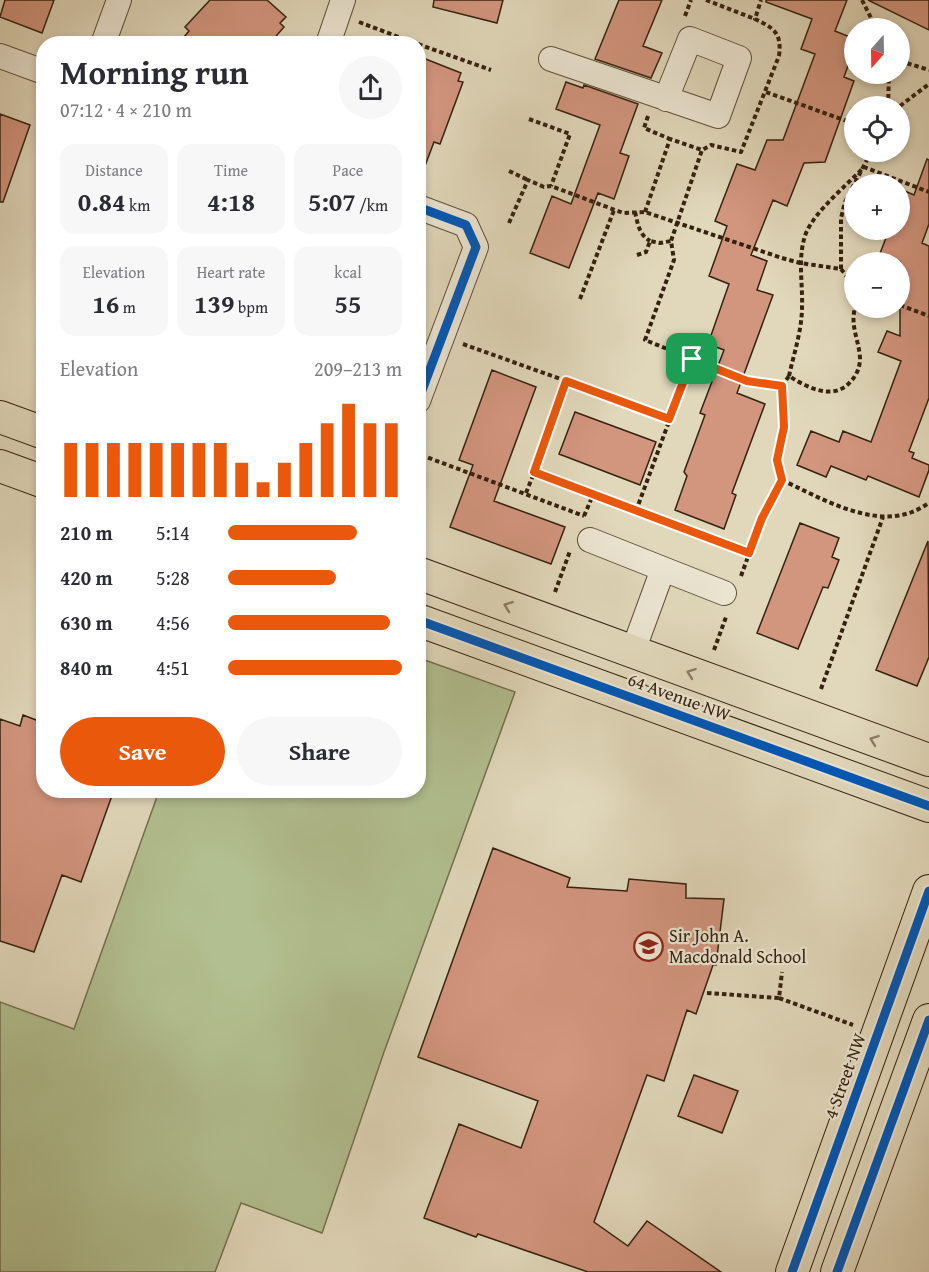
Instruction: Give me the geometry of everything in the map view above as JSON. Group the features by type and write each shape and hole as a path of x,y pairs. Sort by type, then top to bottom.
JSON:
{"main road":[{"path":"0,417 36,430"},
{"path":"0,466 36,479"},
{"name":"64 Avenue NW","path":"426,576 929,760"},
{"name":"64 Avenue NW","path":"426,623 929,806"},
{"name":"4 Street NW","path":"792,1272 929,891"},
{"path":"837,1272 929,1020"}],"street":[{"path":"106,36 119,0"},
{"path":"330,36 343,0"},
{"path":"0,56 36,69"},
{"path":"551,59 666,99"},
{"path":"426,210 466,225 476,247 426,380"},
{"path":"590,540 731,595"},
{"path":"633,651 663,569"}],"path":[{"path":"706,0 755,19"},
{"path":"862,0 871,18"},
{"path":"357,22 396,36"},
{"path":"426,47 491,70"},
{"path":"910,64 929,70"},
{"path":"910,98 929,84"},
{"path":"766,92 844,120"},
{"path":"529,118 570,134 551,186"},
{"path":"645,212 670,139 702,150"},
{"path":"844,273 841,269 841,218 846,202 866,162"},
{"path":"864,167 929,192"},
{"path":"714,650 731,595 762,518 782,480 777,460 784,427 782,386 789,376 799,333 802,308 800,263 806,233 814,219 864,167"},
{"path":"509,171 544,187 551,186 623,213 645,212 800,263 841,269"},
{"path":"509,223 528,180"},
{"path":"580,299 614,210"},
{"path":"635,213 643,237 660,243 671,241"},
{"path":"678,221 671,241 674,260 645,340 747,381 782,386"},
{"path":"637,255 646,252 650,241"},
{"path":"910,309 929,316"},
{"path":"789,376 814,389 830,392 843,390 857,374 860,362 852,318"},
{"path":"462,343 669,419"},
{"path":"636,511 692,359"},
{"path":"526,493 566,381"},
{"path":"426,457 584,516"},
{"path":"534,472 749,553"},
{"path":"782,480 848,510 883,517 911,513 929,503"},
{"path":"821,689 883,517"},
{"path":"778,999 782,972"},
{"path":"707,993 778,999 856,1027"}],"green space":[{"path":"426,660 515,692 384,1052 322,1233 241,1203 215,1272 0,1272 0,1002 74,1029 156,798 426,798"}],"building":[{"path":"5,0 54,0 42,33 0,17"},
{"path":"210,0 267,0 286,17 280,23 284,27 276,36 185,36 189,31 185,27"},
{"path":"434,0 503,0 497,23 433,7"},
{"path":"619,0 662,0 643,46 662,53 651,78 595,59"},
{"path":"766,0 847,0 835,31 844,35 844,84 853,84 849,96 844,96 844,109 825,162 804,163 787,206 773,200 751,255 767,261 757,290 773,295 737,393 765,404 732,493 736,495 724,529 675,510 687,476 684,472 705,415 700,413 724,350 708,344 729,284 709,276 727,226 715,221 737,164 755,170 767,140 783,140 815,54 801,49 812,19 766,2"},
{"path":"868,0 929,0 929,30 910,21 910,18 905,18"},
{"path":"426,59 461,73 458,81 463,82 440,144 434,142 426,163"},
{"path":"566,82 583,88 584,85 638,104 620,153 629,156 614,199 598,193 569,268 530,253 552,196 571,204 600,125 556,109"},
{"path":"0,114 30,125 3,202 0,202"},
{"path":"927,159 929,160 929,224 922,243 929,246 929,398 909,451 914,453 912,458 929,465 919,497 868,476 866,480 831,466 826,477 797,465 811,431 839,442 843,431 871,442 901,361 878,352 887,331 900,336 900,318 910,318 910,252 881,252 885,240 910,240 910,193 914,195"},
{"path":"492,370 536,387 494,501 565,527 551,564 450,527 473,465 459,460"},
{"path":"575,412 656,442 640,485 559,454"},
{"path":"800,523 839,538 832,557 839,560 828,588 823,587 798,649 757,633"},
{"path":"928,541 929,657 917,686 876,670"},
{"path":"23,715 36,720 36,798 111,798 81,882 62,875 34,952 0,941 0,719 20,726"},
{"path":"493,848 570,878 567,887 627,891 629,879 686,884 686,898 724,899 716,965 713,965 696,1014 687,1010 664,1081 647,1075 594,1222 628,1246 647,1221 721,1272 588,1272 424,1218 459,1124 521,1148 538,1101 418,1057"},
{"path":"694,1075 738,1091 722,1133 678,1116"}],"cycle path":[{"path":"426,210 466,225 476,247 426,380"},
{"path":"426,623 929,806"},
{"path":"792,1272 929,891"},
{"path":"837,1272 929,1020"}],"place":[{"name":"Sir John A. Macdonald School","path":"648,946"}],"route":[{"path":"692,359 756,384 782,386 784,427 777,460 782,480 762,518 749,553 534,472 566,381 669,419 692,359"}]}
